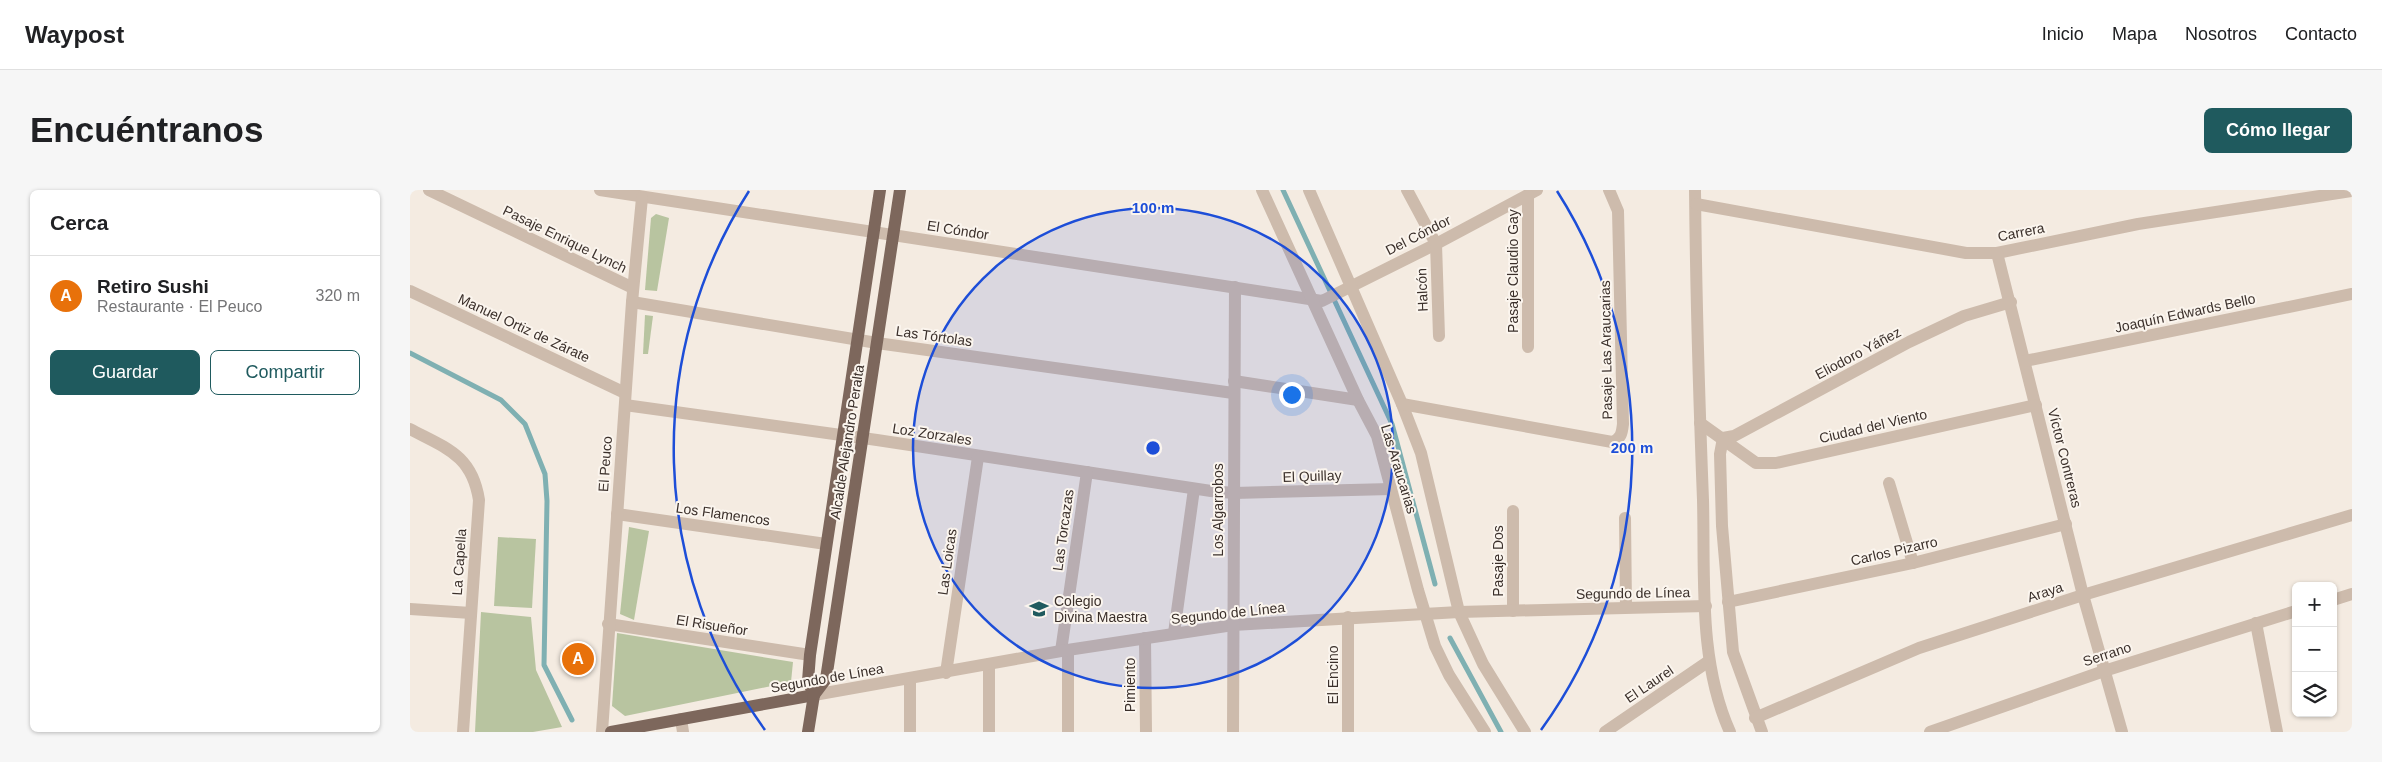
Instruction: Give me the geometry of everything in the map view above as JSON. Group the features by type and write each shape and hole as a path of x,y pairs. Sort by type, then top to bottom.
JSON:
{"main road":[{"name":"Alcalde Alejandro Peralta","path":"814,695 808,681 810,655 880,190"},
{"name":"Alcalde Alejandro Peralta","path":"808,732 814,695 826,679 900,190"},
{"name":"Segundo de Línea","path":"611,732 682,726 814,695"}],"street":[{"name":"Pasaje Enrique Lynch","path":"429,190 633,288"},
{"name":"El Cóndor","path":"600,190 642,198 1317,299"},
{"name":"Las Araucarias","path":"1262,190 1317,299 1358,400 1377,436 1435,646 1449,675 1485,732"},
{"name":"Las Araucarias","path":"1308,190 1347,289 1402,404 1421,454 1459,612 1483,664 1525,732"},
{"name":"Halcón","path":"1407,190 1436,244 1439,336"},
{"name":"Pasaje Las Araucarias","path":"1402,404 1612,442 1618,440 1622,435 1624,424 1618,211 1609,190"},
{"path":"1695,190 1700,424 1709,661 1716,693 1730,732"},
{"name":"Carrera","path":"1696,204 1966,253 1997,253 2138,224 2352,191"},
{"name":"Del Cóndor","path":"1317,299 1347,289 1436,244 1523,194"},
{"name":"Pasaje Claudio Gay","path":"1523,194 1528,347"},
{"name":"El Peuco","path":"602,732 616,514 633,288 642,198"},
{"name":"Víctor Contreras","path":"1997,253 2083,595 2122,732"},
{"name":"Los Algarrobos","path":"1233,732 1233,387 1235,287"},
{"name":"Manuel Ortiz de Zárate","path":"410,292 625,399"},
{"name":"Joaquín Edwards Bello","path":"2025,361 2352,294"},
{"name":"Las Tórtolas","path":"632,302 877,343 1233,387 1358,400"},
{"name":"Eliodoro Yáñez","path":"1724,438 1734,436 1948,323 2010,302"},
{"name":"Loz Zorzales","path":"625,399 978,457 1194,489 1234,493"},
{"name":"Ciudad del Viento","path":"1700,424 1724,438 1743,456 1756,463 1776,463 2036,405"},
{"name":"La Capella","path":"410,429 450,450 463,461 472,472 477,486 479,500 463,732"},
{"path":"1724,438 1720,454 1722,526 1733,652 1755,718 1762,732"},
{"name":"Las Loicas","path":"946,673 978,457"},
{"name":"Las Torcazas","path":"1068,732 1065,651 1087,472"},
{"path":"1889,483 1912,563"},
{"path":"1174,633 1194,489"},
{"name":"El Quillay","path":"1234,493 1391,489"},
{"name":"Pasaje Dos","path":"1513,511 1513,611"},
{"name":"Los Flamencos","path":"616,514 826,544"},
{"name":"Araya","path":"1755,718 1920,648 2083,595 2352,515"},
{"path":"1625,518 1626,607"},
{"name":"Carlos Pizarro","path":"1728,602 1912,563 2066,524"},
{"path":"2337,599 2352,594"},
{"name":"Segundo de Línea","path":"814,695 1233,624 1459,612 1706,606"},
{"path":"410,609 471,613"},
{"name":"Serrano","path":"1930,732 2104,670 2292,612"},
{"name":"El Encino","path":"1348,617 1348,732"},
{"path":"2256,623 2277,732"},
{"name":"El Risueñor","path":"608,624 810,655"},
{"name":"Pimiento","path":"1145,638 1146,732"},
{"name":"El Laurel","path":"1605,732 1709,661"},
{"path":"989,664 989,732"},
{"path":"910,679 910,732"}],"green space":[{"path":"656,214 669,218 657,291 645,290 651,218"},
{"path":"645,315 653,316 648,354 643,354"},
{"path":"629,527 649,531 634,620 620,614"},
{"path":"498,537 536,539 532,608 494,606"},
{"path":"481,612 531,617 536,670 562,727 533,732 475,732"},
{"path":"617,633 793,662 791,682 625,716 612,706"}],"waterway":[{"path":"1283,190 1392,424 1435,584"},
{"path":"410,353 501,400 525,424 545,474 547,501 544,665 572,720"},
{"path":"1450,638 1501,732"}],"place":[{"name":"Colegio Divina Maestra","path":"1039,609"},
{"name":"Retiro Sushi","path":"578,659"}]}
